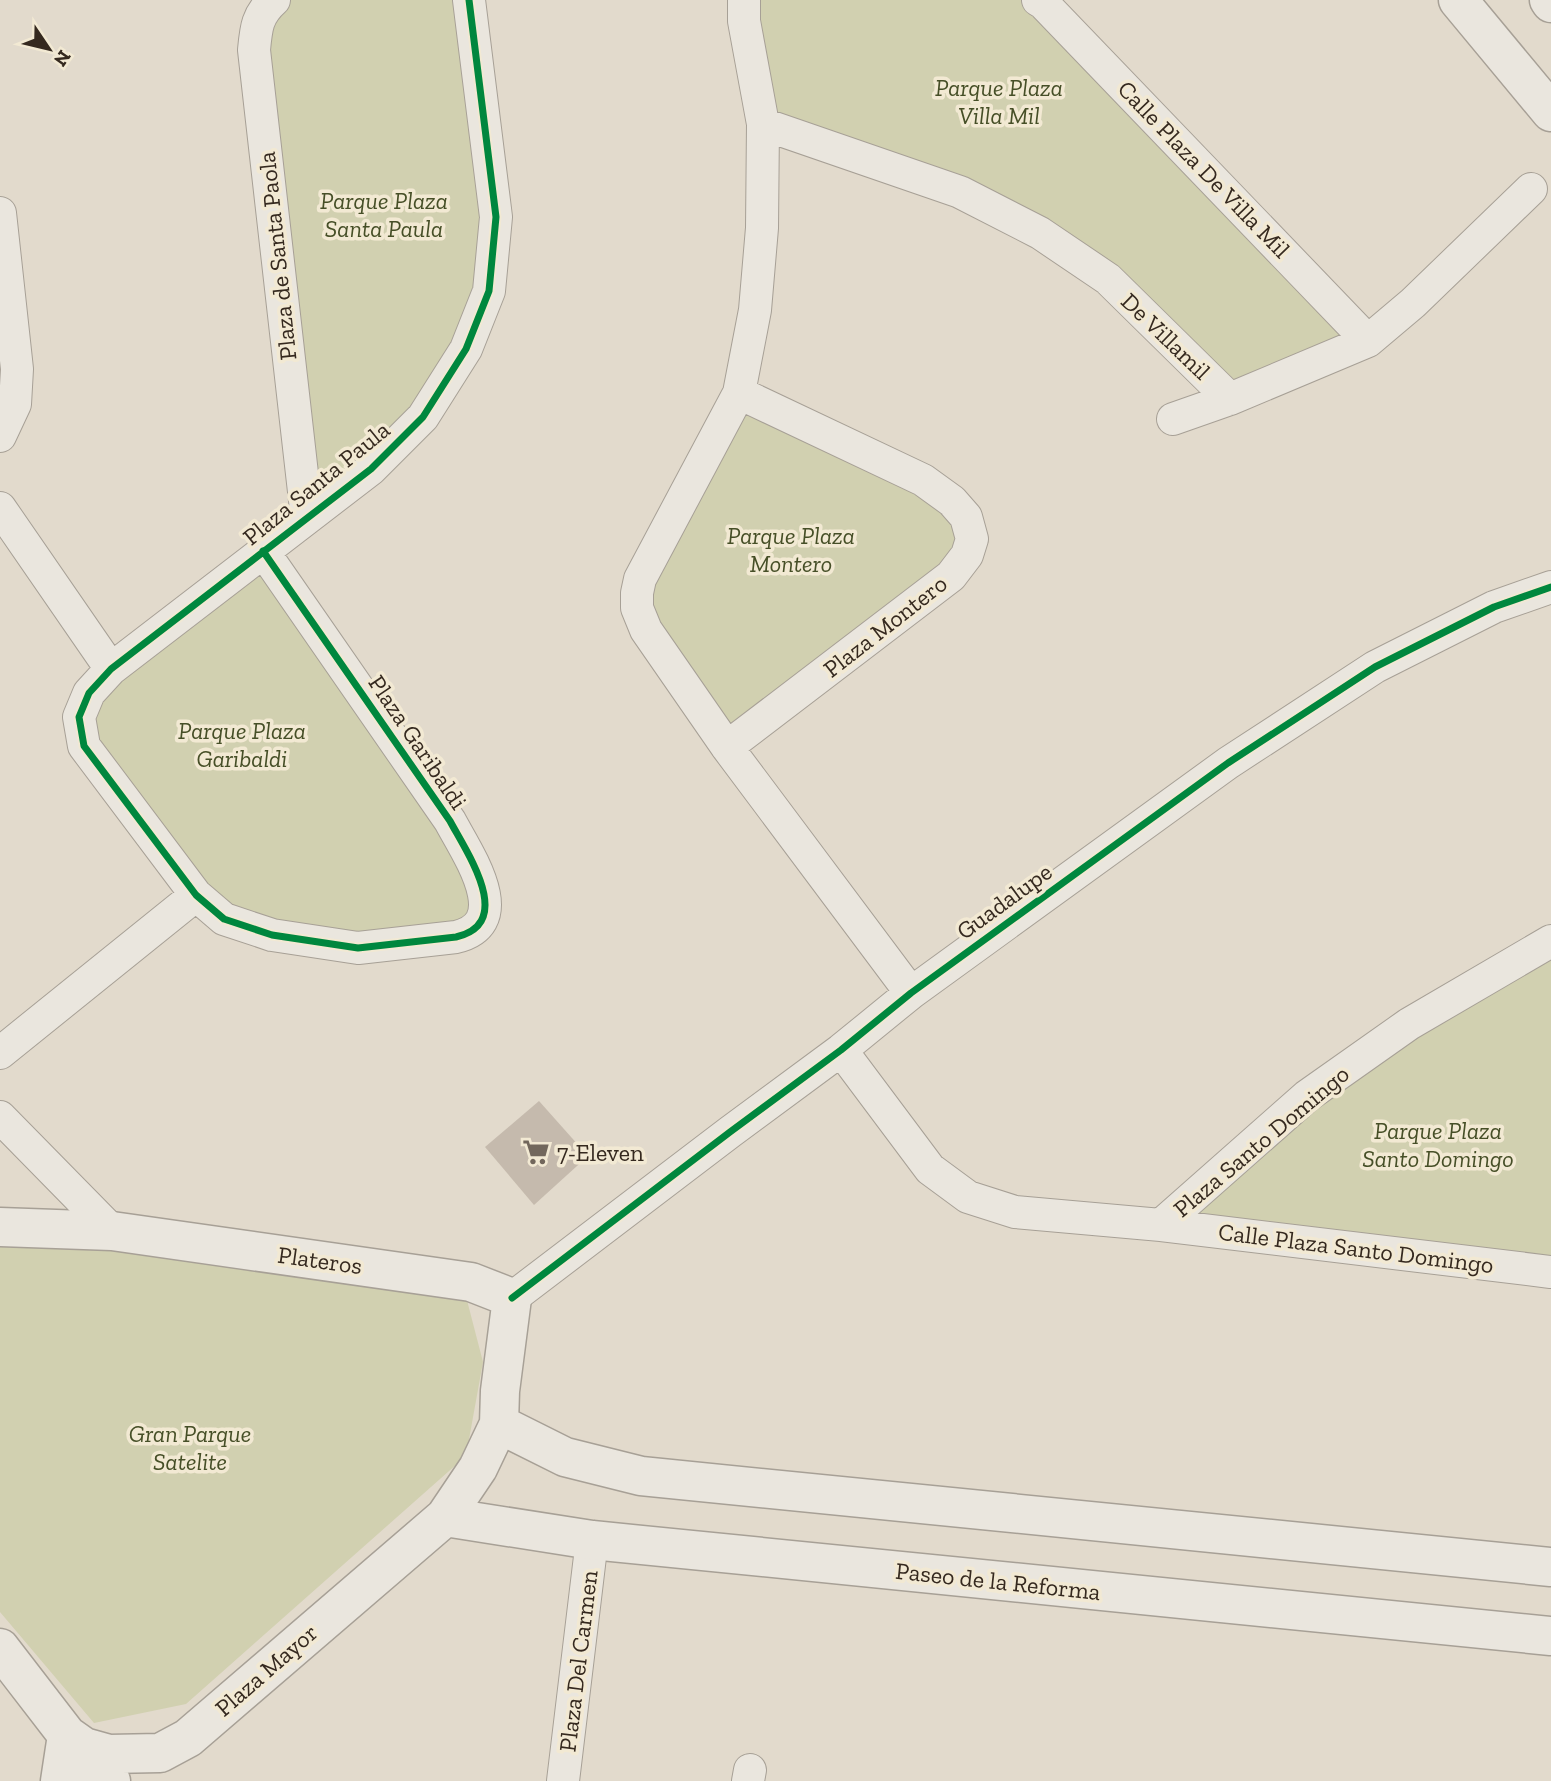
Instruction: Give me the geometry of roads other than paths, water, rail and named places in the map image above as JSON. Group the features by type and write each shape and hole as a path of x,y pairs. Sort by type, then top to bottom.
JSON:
{"street":[{"name":"Plaza de Santa Paola","path":"274,0 264,9 257,27 254,50 307,518"},
{"name":"Plaza Santa Paula","path":"89,693 111,669 371,469 423,417 466,349 489,291 496,217 469,0"},
{"path":"744,0 744,21 763,124 762,228 755,310 739,393 640,579 637,608 646,631 727,747 911,993"},
{"name":"Calle Plaza De Villa Mil","path":"1038,0 1096,56 1368,341"},
{"path":"1458,0 1551,113"},
{"name":"De Villamil","path":"763,124 960,192 1040,233 1108,279 1230,399 1368,341 1413,303 1531,189"},
{"path":"0,213 17,369 15,404 0,436"},
{"name":"Plaza Montero","path":"727,747 951,576 967,555 972,539 966,517 952,501 923,480 739,393"},
{"path":"1174,419 1230,399"},
{"path":"0,508 111,669"},
{"name":"Plaza Garibaldi","path":"89,693 79,718 84,746 196,895 224,919 272,935 358,948 469,934 480,923 486,911 486,895 450,821 263,551"},
{"name":"Guadalupe","path":"512,1298 841,1050 911,993 1228,763 1375,667 1494,607 1551,587"},
{"path":"0,1053 196,895"},
{"name":"Plaza Santo Domingo","path":"841,1050 930,1169 968,1197 1015,1212 1161,1225 1307,1096 1409,1024 1551,941"},
{"path":"0,1116 112,1231"},
{"name":"Calle Plaza Santo Domingo","path":"1161,1225 1551,1272"},
{"name":"Plateros","path":"0,1227 112,1231 471,1282 512,1298"},
{"path":"512,1298 500,1391 499,1424 565,1457 640,1476 1551,1567"},
{"name":"Plaza Mayor","path":"0,1648 67,1735 84,1747 158,1767 188,1738 446,1517 478,1468 499,1424"},
{"name":"Paseo de la Reforma","path":"446,1517 592,1540 1551,1636"},
{"name":"Plaza Del Carmen","path":"564,1781 592,1540"},
{"path":"60,1781 67,1735"},
{"path":"85,1781 111,1781"}],"place":[{"name":"7-Eleven","path":"536,1152"}],"park label":[{"name":"Parque Plaza Villa Mil","path":"999,101"},
{"name":"Parque Plaza Santa Paula","path":"384,214"},
{"name":"Parque Plaza Montero","path":"791,549"},
{"name":"Parque Plaza Garibaldi","path":"242,744"},
{"name":"Parque Plaza Santo Domingo","path":"1438,1144"},
{"name":"Gran Parque Satelite","path":"190,1447"}]}
